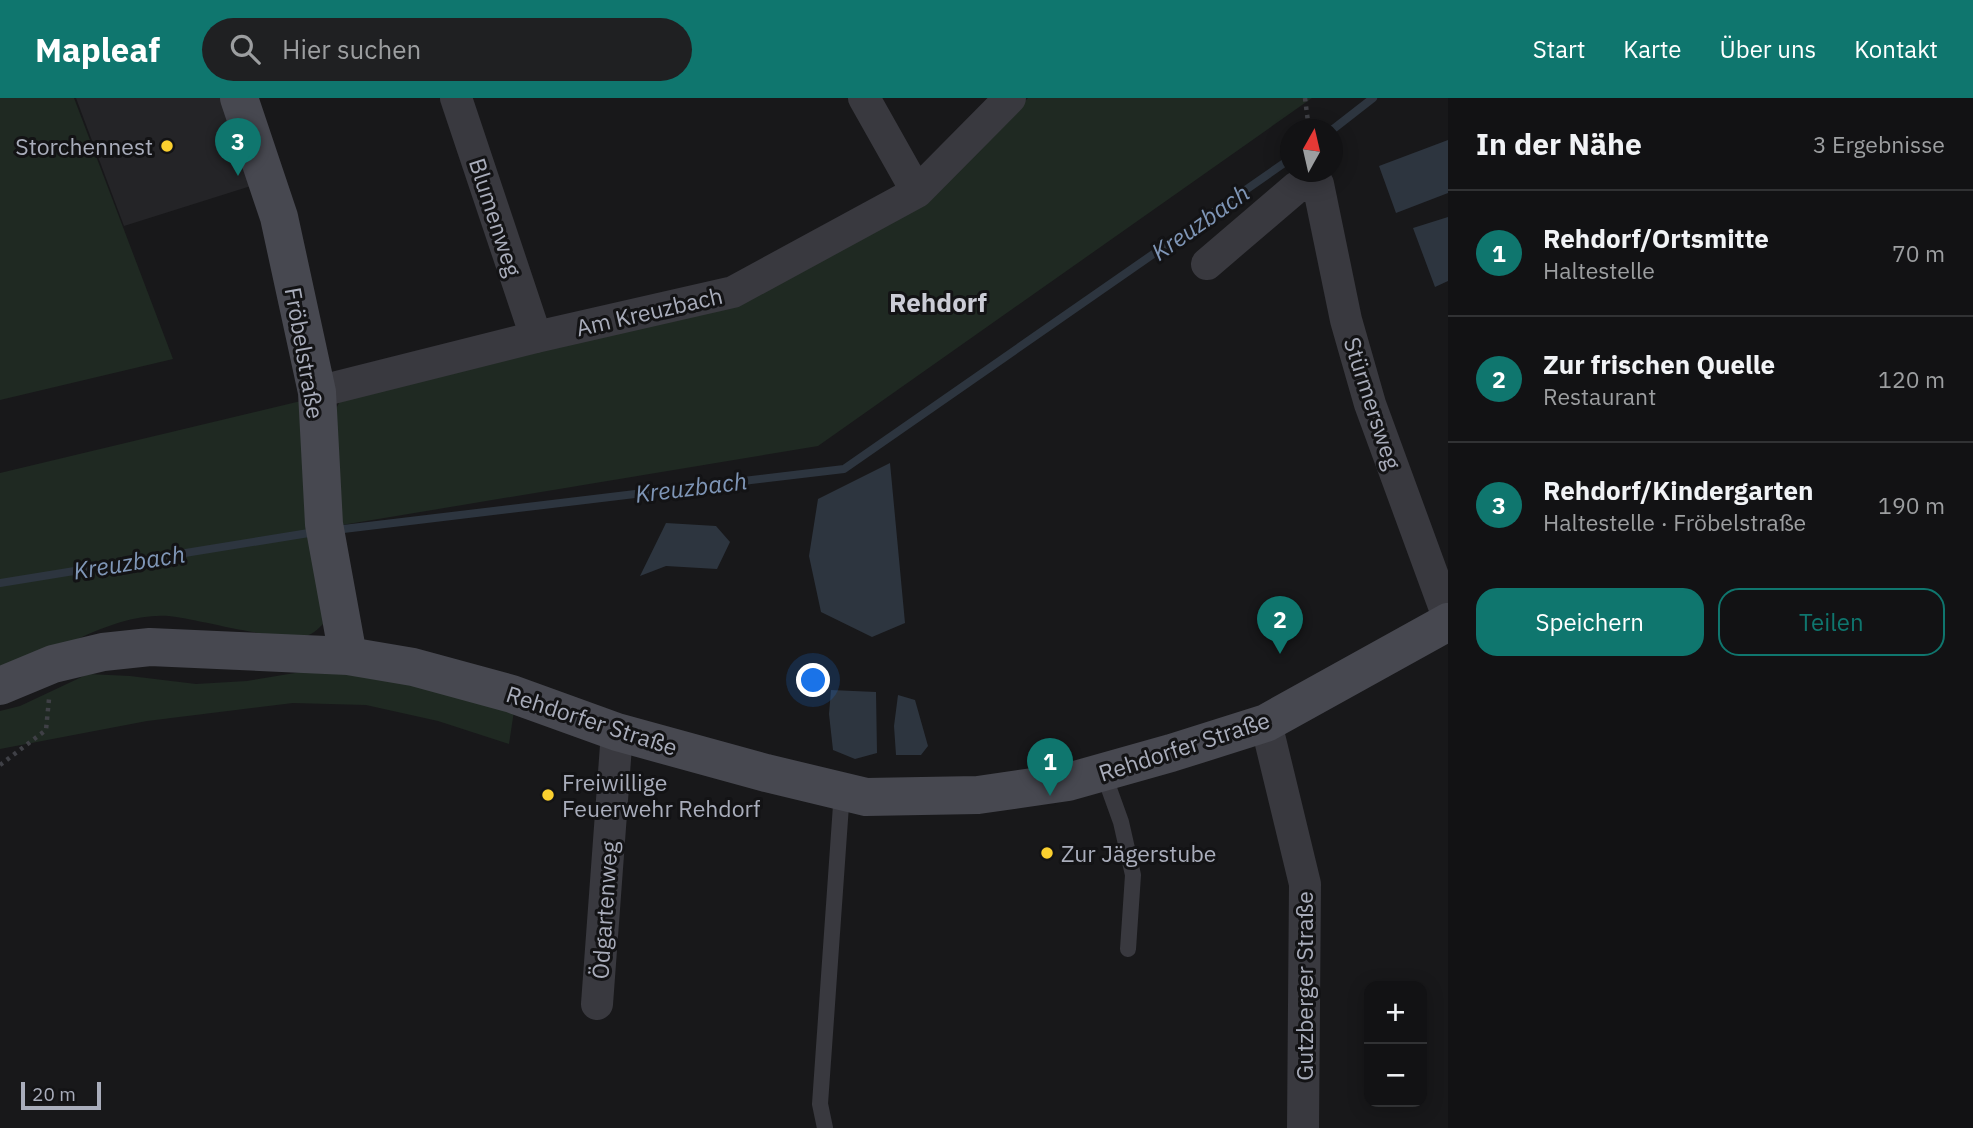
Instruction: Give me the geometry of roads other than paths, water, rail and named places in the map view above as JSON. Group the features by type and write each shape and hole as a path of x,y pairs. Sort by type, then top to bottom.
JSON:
{"street":[{"name":"Fröbelstraße","path":"239,98 279,217 317,392 327,539 348,656"},
{"name":"Blumenweg","path":"456,98 536,337"},
{"path":"864,98 917,192"},
{"name":"Am Kreuzbach","path":"317,392 536,337 733,292 917,192 1010,98"},
{"name":"Stürmersweg","path":"1207,264 1297,187 1318,184 1346,320 1370,404 1448,617"},
{"name":"Rehdorfer Straße","path":"0,686 54,664 103,652 150,647 348,656 413,667 512,694 617,732 866,797 978,795 1068,782 1266,723 1448,622"},
{"name":"Gutzberger Straße","path":"1266,723 1305,884 1303,1128"},
{"name":"Ödgartenweg","path":"597,1004 617,732"}],"lane":[{"path":"1103,772 1121,822 1133,875 1128,949"},
{"path":"825,1128 820,1104 842,791"}],"waterway":[{"name":"Kreuzbach","path":"1343,121 1373,98"},
{"name":"Kreuzbach","path":"335,530 844,469 1280,166"},
{"name":"Kreuzbach","path":"0,583 315,532"}],"place":[{"name":"Storchennest","path":"167,146"},
{"name":"Rehdorf/Kindergarten","path":"238,176"},
{"name":"Zur frischen Quelle","path":"1280,654"},
{"name":"Freiwillige Feuerwehr Rehdorf","path":"548,795"},
{"name":"Rehdorf/Ortsmitte","path":"1050,796"},
{"name":"Zur Jägerstube","path":"1047,853"}],"district":[{"name":"Rehdorf","path":"938,302"}]}
